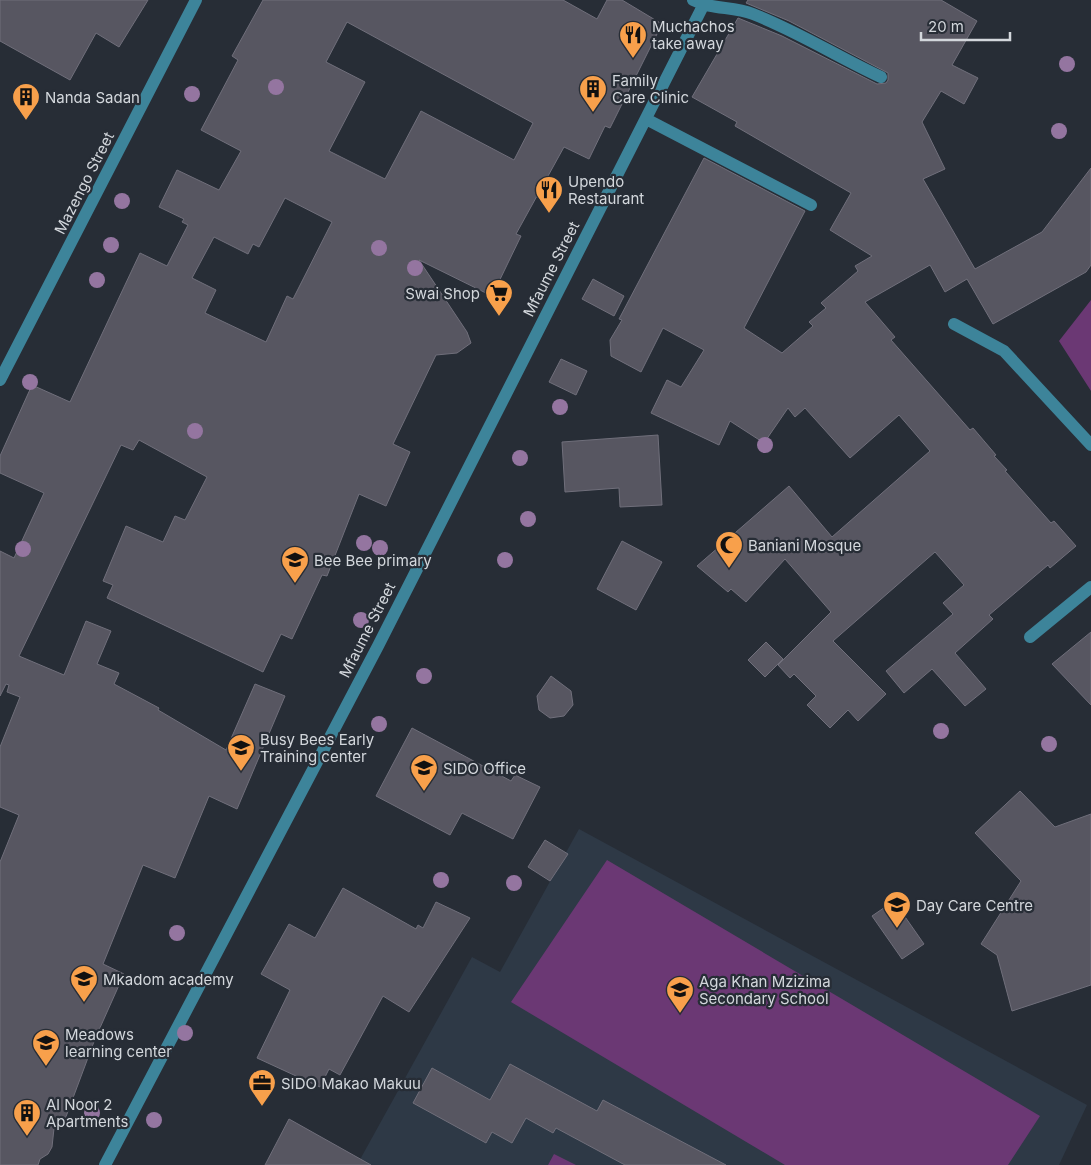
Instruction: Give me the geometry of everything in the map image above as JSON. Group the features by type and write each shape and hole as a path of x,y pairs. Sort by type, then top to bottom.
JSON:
{"street":[{"name":"Mazengo Street","path":"0,380 196,0"},
{"path":"701,2 742,9 769,20 881,77"},
{"name":"Mfaume Street","path":"105,1165 378,646 646,119 701,2"},
{"path":"646,119 811,205"},
{"path":"954,324 1004,351 1091,445"},
{"path":"1030,637 1091,587"}],"shaded area":[{"path":"1091,300 1091,391 1059,341"},
{"name":"Aga Khan Mzizima Secondary School","path":"579,829 1087,1105 1059,1165 357,1165 472,957 500,972"},
{"path":"607,860 1040,1116 1008,1165 785,1165 511,1002"},
{"path":"554,1154 576,1165 548,1165"}],"building":[{"path":"0,0 148,0 119,47 96,33 70,80 0,41"},
{"path":"263,0 563,0 597,19 607,0 622,0 662,24 610,128 605,126 589,159 564,147 516,234 521,236 492,296 419,260 467,332 471,343 457,353 436,355 393,444 410,452 386,506 359,494 327,576 322,575 292,639 281,634 263,672 107,598 113,585 103,581 126,526 163,542 175,516 185,520 207,477 139,440 133,450 121,445 19,656 64,675 86,621 111,631 97,664 119,673 114,684 159,708 158,710 226,750 255,684 285,696 237,809 209,796 175,878 143,865 103,964 124,974 95,1039 64,1122 55,1119 52,1147 48,1154 40,1159 38,1165 0,1165 0,862 19,815 0,807 0,747 20,697 7,692 9,685 6,684 0,696 0,551 14,558 44,493 0,473 0,456 32,385 70,402 140,253 167,266 188,225 182,222 184,219 159,207 177,170 219,190 241,151 201,130 238,60 232,56","holes":["347,22 533,123 514,160 421,111 385,179 329,151 365,82 326,62","285,198 332,222 293,299 287,296 266,342 205,313 216,290 192,278 214,237 248,254 253,244 259,247"]},
{"path":"748,0 941,0 977,21 952,65 978,78 964,104 941,91 922,122 945,169 923,179 975,269 1042,232 1091,168 1091,265 1086,272 993,324 967,279 945,292 930,265 865,302 895,337 891,340 970,430 973,428 996,455 994,456 1007,470 1005,471 1051,523 1054,521 1076,546 1050,568 1048,565 989,615 993,619 955,653 986,689 965,706 932,669 904,693 886,671 953,614 943,603 964,585 935,552 833,641 886,694 858,721 848,710 830,728 807,705 816,696 794,674 790,678 778,665 831,612 785,559 746,602 731,589 728,592 697,566 789,486 832,537 930,451 899,415 850,458 805,408 795,417 788,408 764,443 730,421 719,445 651,413 667,380 681,387 704,350 663,328 641,372 611,356 610,340 622,320 619,319 704,158 805,211 744,328 782,353 813,326 809,322 826,308 821,303 858,271 855,266 872,256 830,230 851,193 735,126 737,122 692,97 738,18 782,36 877,84 886,83 888,73 789,21 746,3"},
{"path":"593,279 624,296 614,316 582,299"},
{"path":"561,359 587,371 576,395 549,382"},
{"path":"658,435 662,505 620,507 619,488 565,492 562,442"},
{"path":"622,541 662,562 636,610 597,589"},
{"path":"1091,632 1091,705 1052,664"},
{"path":"766,642 783,659 765,677 748,660"},
{"path":"551,676 571,691 573,705 564,716 550,718 539,710 537,696"},
{"path":"412,728 511,781 515,775 540,787 513,839 462,813 450,835 376,796"},
{"path":"1020,791 1055,827 1091,814 1091,985 1012,1011 997,955 981,944 1021,881 975,833"},
{"path":"545,840 568,854 550,881 528,867"},
{"path":"343,888 416,929 418,925 423,928 436,902 470,918 409,1012 383,996 340,1075 329,1069 320,1087 257,1058 290,990 261,974 289,924 315,938"},
{"path":"894,901 924,944 902,959 872,916"},
{"path":"510,1064 597,1111 603,1100 726,1165 625,1165 556,1128 553,1133 526,1118 512,1143 492,1132 486,1143 413,1103 432,1068 490,1100"},
{"path":"289,1119 371,1165 265,1165"}],"place":[{"name":"Muchachos take away","path":"633,59"},
{"name":"Family Care Clinic","path":"593,113"},
{"name":"Nanda Sadan","path":"26,121"},
{"name":"Upendo Restaurant","path":"549,214"},
{"name":"Swai Shop","path":"499,317"},
{"name":"Baniani Mosque","path":"729,569"},
{"name":"Bee Bee primary","path":"295,584"},
{"name":"Busy Bees Early Training center","path":"241,772"},
{"name":"SIDO Office","path":"424,792"},
{"name":"Day Care Centre","path":"897,929"},
{"name":"Mkadom academy","path":"84,1003"},
{"name":"Aga Khan Mzizima Secondary School","path":"680,1014"},
{"name":"Meadows learning center","path":"46,1067"},
{"name":"SIDO Makao Makuu","path":"262,1107"},
{"name":"Al Noor 2 Apartments","path":"27,1137"}]}
